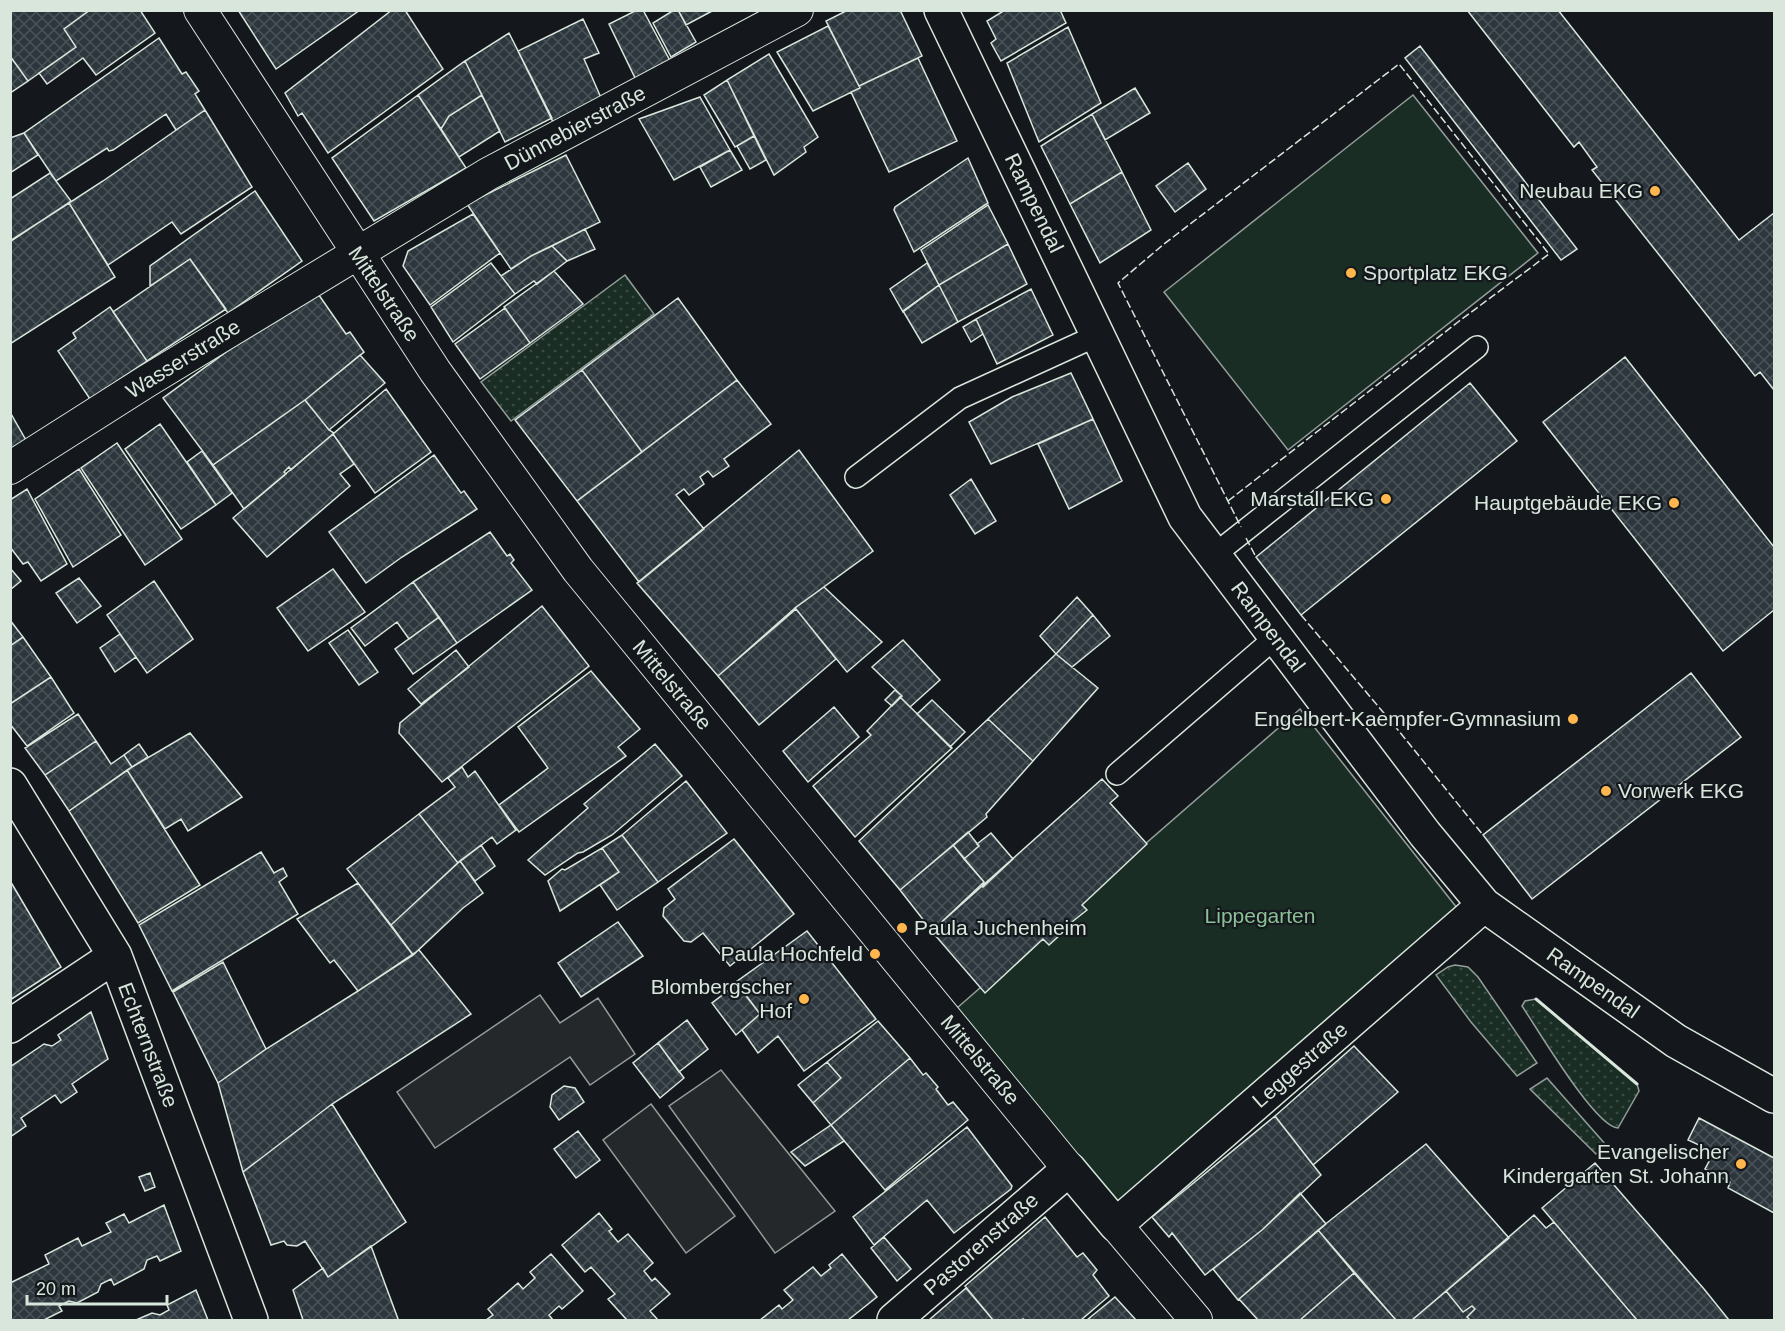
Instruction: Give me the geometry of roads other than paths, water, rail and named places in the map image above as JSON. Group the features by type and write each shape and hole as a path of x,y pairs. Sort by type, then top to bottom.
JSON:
{"street":[{"name":"Mittelstraße","path":"200,10 356,253 435,371 578,570 1196,1320"},
{"name":"Dünnebierstraße","path":"356,253 488,174 797,10"},
{"name":"Rampendal","path":"941,10 1185,517 1425,834 1484,905 1676,1041 1774,1096"},
{"name":"Wasserstraße","path":"10,468 356,253"},
{"name":"Echternstraße","path":"10,785 115,956 251,1320"},
{"name":"Leggestraße","path":"1116,1225 1484,905"},
{"path":"10,1026 115,956"},
{"name":"Pastorenstraße","path":"894,1320 1069,1168"}],"lane":[{"path":"856,477 960,398 1098,335"},
{"path":"1214,555 1477,347"},
{"path":"1117,774 1276,637"}],"place":[{"name":"Neubau EKG","path":"1655,191"},
{"name":"Sportplatz EKG","path":"1351,273"},
{"name":"Marstall EKG","path":"1386,499"},
{"name":"Hauptgebäude EKG","path":"1674,503"},
{"name":"Engelbert-Kaempfer-Gymnasium","path":"1573,719"},
{"name":"Vorwerk EKG","path":"1606,791"},
{"name":"Paula Juchenheim","path":"902,928"},
{"name":"Paula Hochfeld","path":"875,954"},
{"name":"Blombergscher Hof","path":"804,999"},
{"name":"Evangelischer Kindergarten St. Johann","path":"1741,1164"}],"park label":[{"name":"Lippegarten","path":"1260,916"}]}
